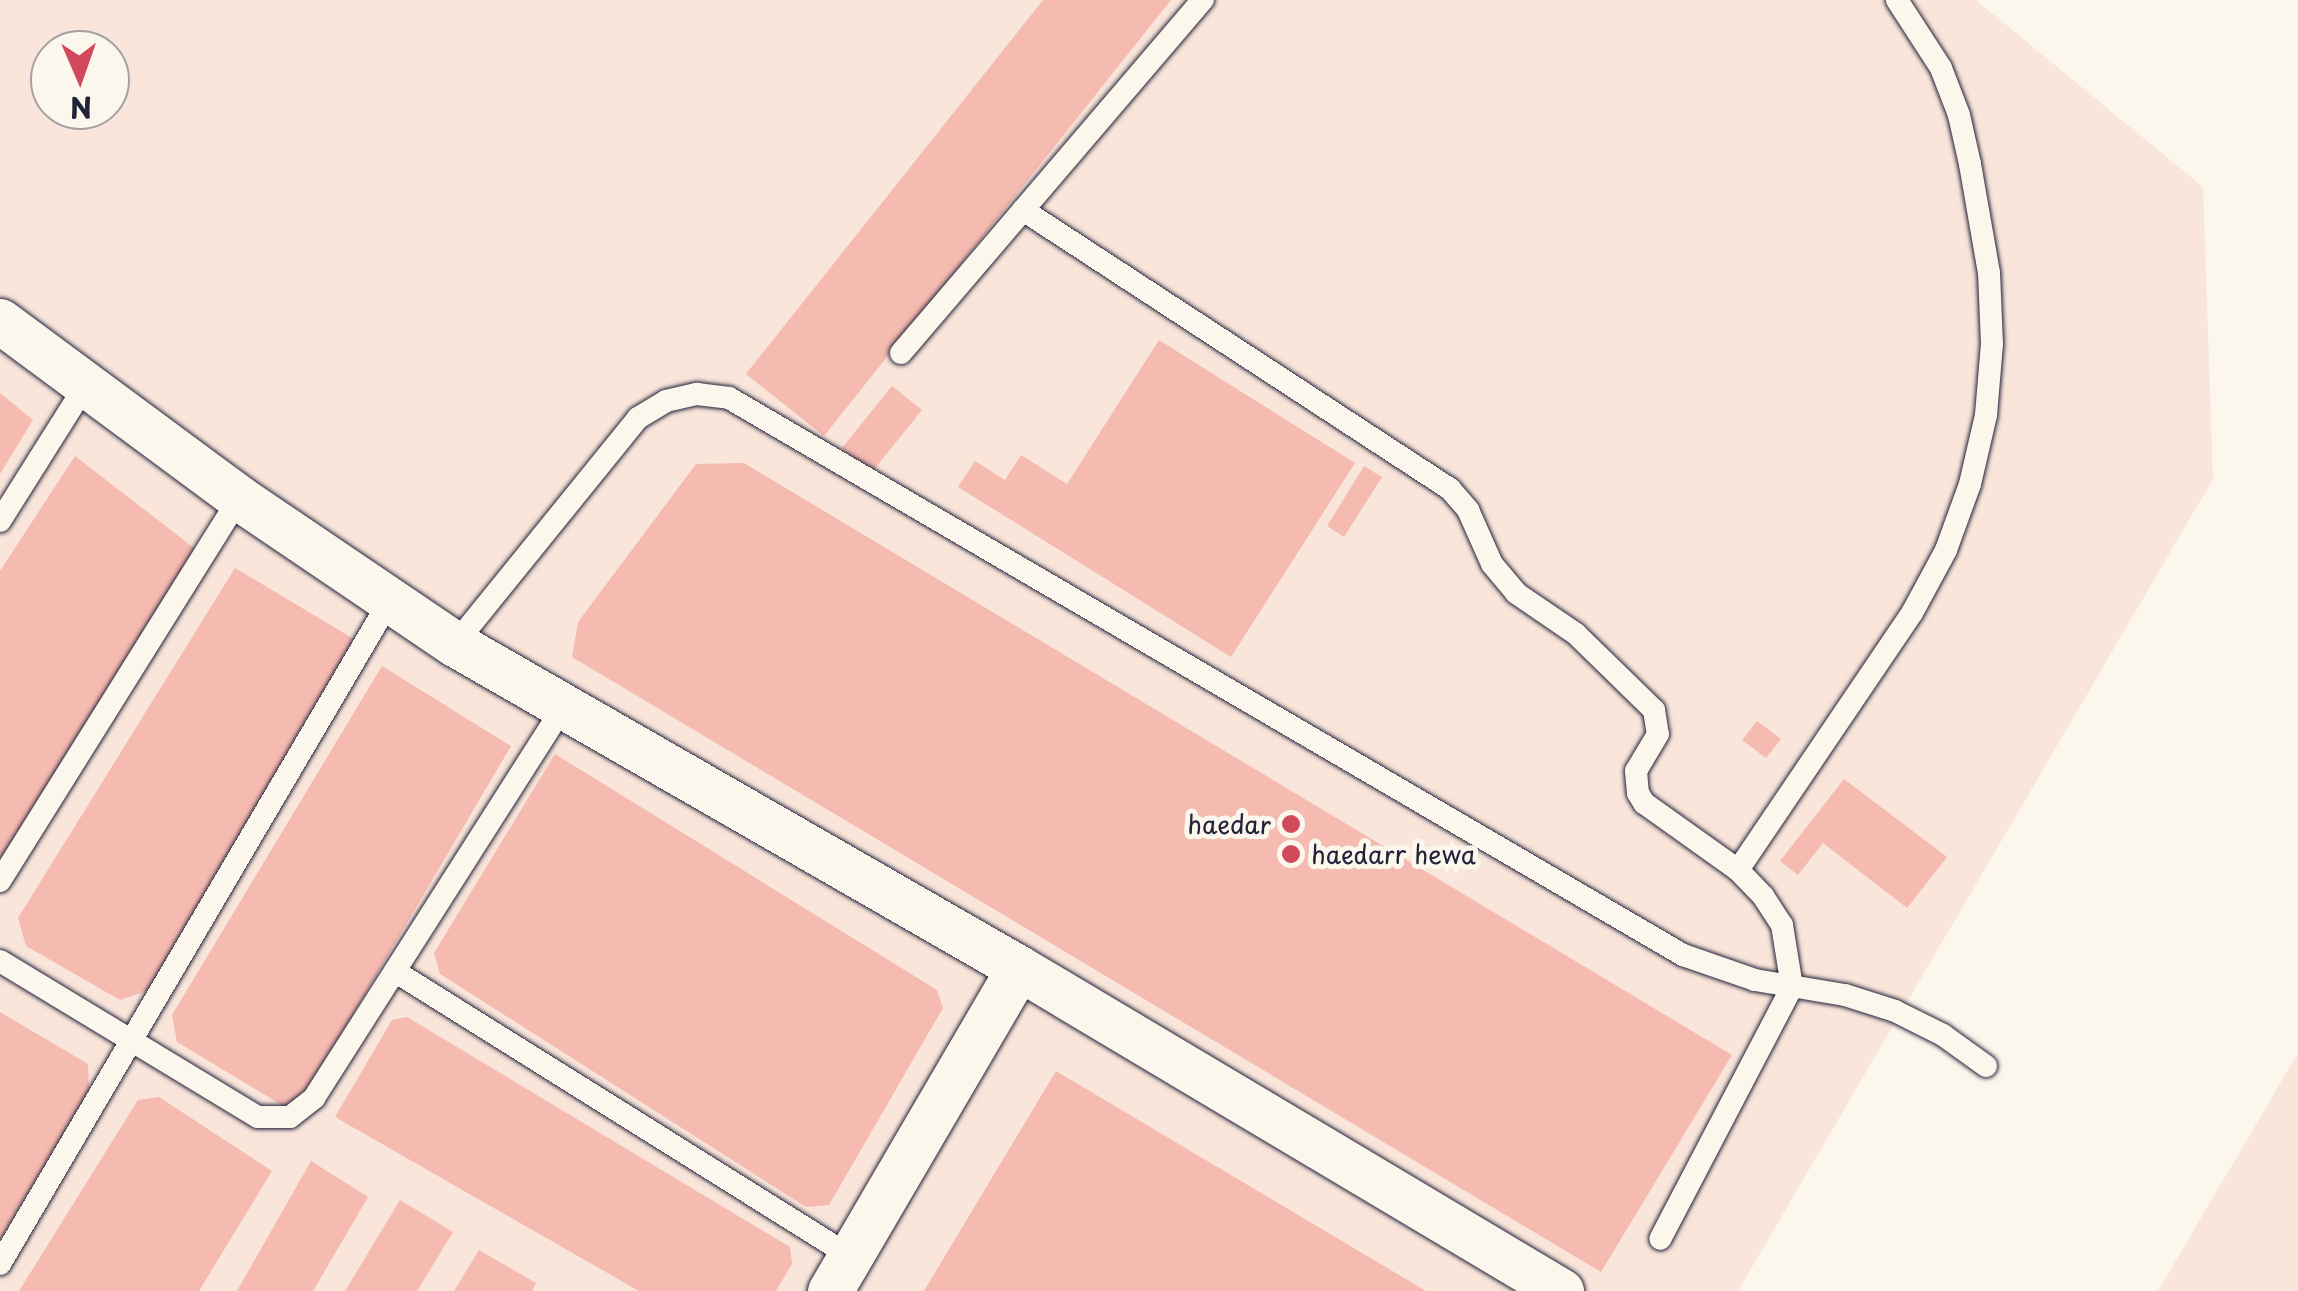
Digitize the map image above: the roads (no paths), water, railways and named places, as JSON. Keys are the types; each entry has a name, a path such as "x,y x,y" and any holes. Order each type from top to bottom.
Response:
{"street":[{"path":"0,321 239,498 455,644 1019,968 1555,1289"},
{"path":"840,1274 1019,968"}],"lane":[{"path":"901,353 1202,0"},
{"path":"1738,870 1912,613 1952,534 1970,484 1986,414 1992,344 1989,273 1970,164 1959,116 1941,68 1898,0"},
{"path":"1023,210 1450,490 1468,510 1492,564 1516,593 1576,634 1654,710 1658,734 1636,772 1635,782 1644,803 1738,870 1763,896 1782,925 1792,987 1660,1239"},
{"path":"0,521 84,386"},
{"path":"455,644 638,418 666,401 697,394 729,398 1684,955 1755,980 1845,995 1895,1011 1943,1035 1986,1066"},
{"path":"0,881 239,498"},
{"path":"0,1264 390,600"},
{"path":"0,962 258,1117 290,1117 314,1098 564,706"},
{"path":"396,972 840,1274"}],"place":[{"name":"haedar","path":"1291,824"},
{"name":"haedarr hewa","path":"1291,854"}]}
